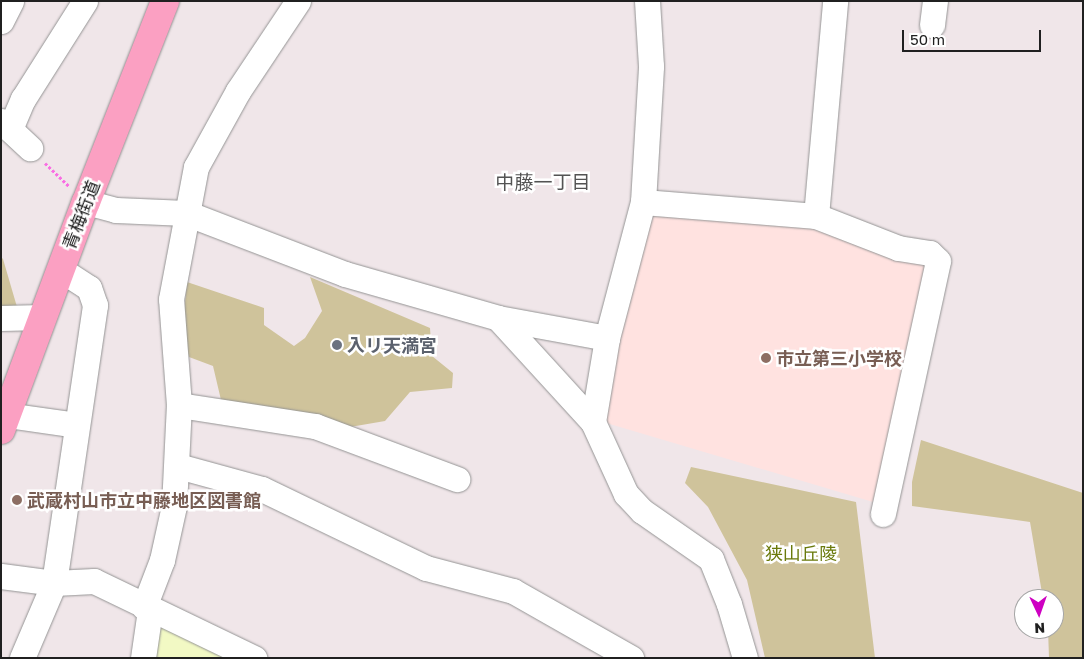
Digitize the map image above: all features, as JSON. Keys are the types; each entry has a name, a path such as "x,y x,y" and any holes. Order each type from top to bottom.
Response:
{"main road":[{"name":"青梅街道","path":"4,422 86,202 165,1"}],"street":[{"path":"1,21 11,1"},
{"path":"30,148 6,125 85,1"},
{"path":"144,658 147,609 162,560 174,506 178,466 178,405 172,299 186,213 196,167 214,132 298,1"},
{"path":"593,422 607,338 643,202 651,66 647,1"},
{"path":"816,216 835,1"},
{"path":"86,202 116,210 186,213 344,274 498,318 607,338"},
{"path":"643,202 816,216 898,248 930,253 938,261 883,514"},
{"path":"22,658 54,583 95,305 88,288 61,270"},
{"path":"1,318 43,317"},
{"path":"498,318 593,422 626,494 642,510 711,559 729,604 745,658"},
{"path":"178,405 315,426 457,478"},
{"path":"4,422 76,425"},
{"path":"178,466 262,489 426,568 513,591 631,658"},
{"path":"1,576 54,583 94,581 147,609 254,658"}],"path":[{"path":"30,148 86,202"}],"shaded area":[{"path":"651,209 818,222 934,262 873,502 603,422 617,342"}],"green space":[{"path":"1,257 3,259 17,307 1,307"},
{"path":"310,277 430,328 432,356 453,373 452,388 410,392 385,421 350,427 221,400 213,366 189,357 182,333 187,282 264,308 264,325 294,346 305,338 322,311"},
{"path":"921,440 1083,493 1083,658 1049,658 1048,639 1064,639 1064,589 1041,589 1030,522 912,506 912,482"},
{"name":"狭山丘陵","path":"691,467 856,502 875,658 765,658 747,580 708,507 685,483"},
{"path":"152,623 238,658 148,658"}],"place":[{"name":"入リ天満宮","path":"337,345"},
{"name":"市立第三小学校","path":"766,358"},
{"name":"武蔵村山市立中藤地区図書館","path":"17,500"}],"district":[{"name":"中藤一丁目","path":"543,182"}]}
